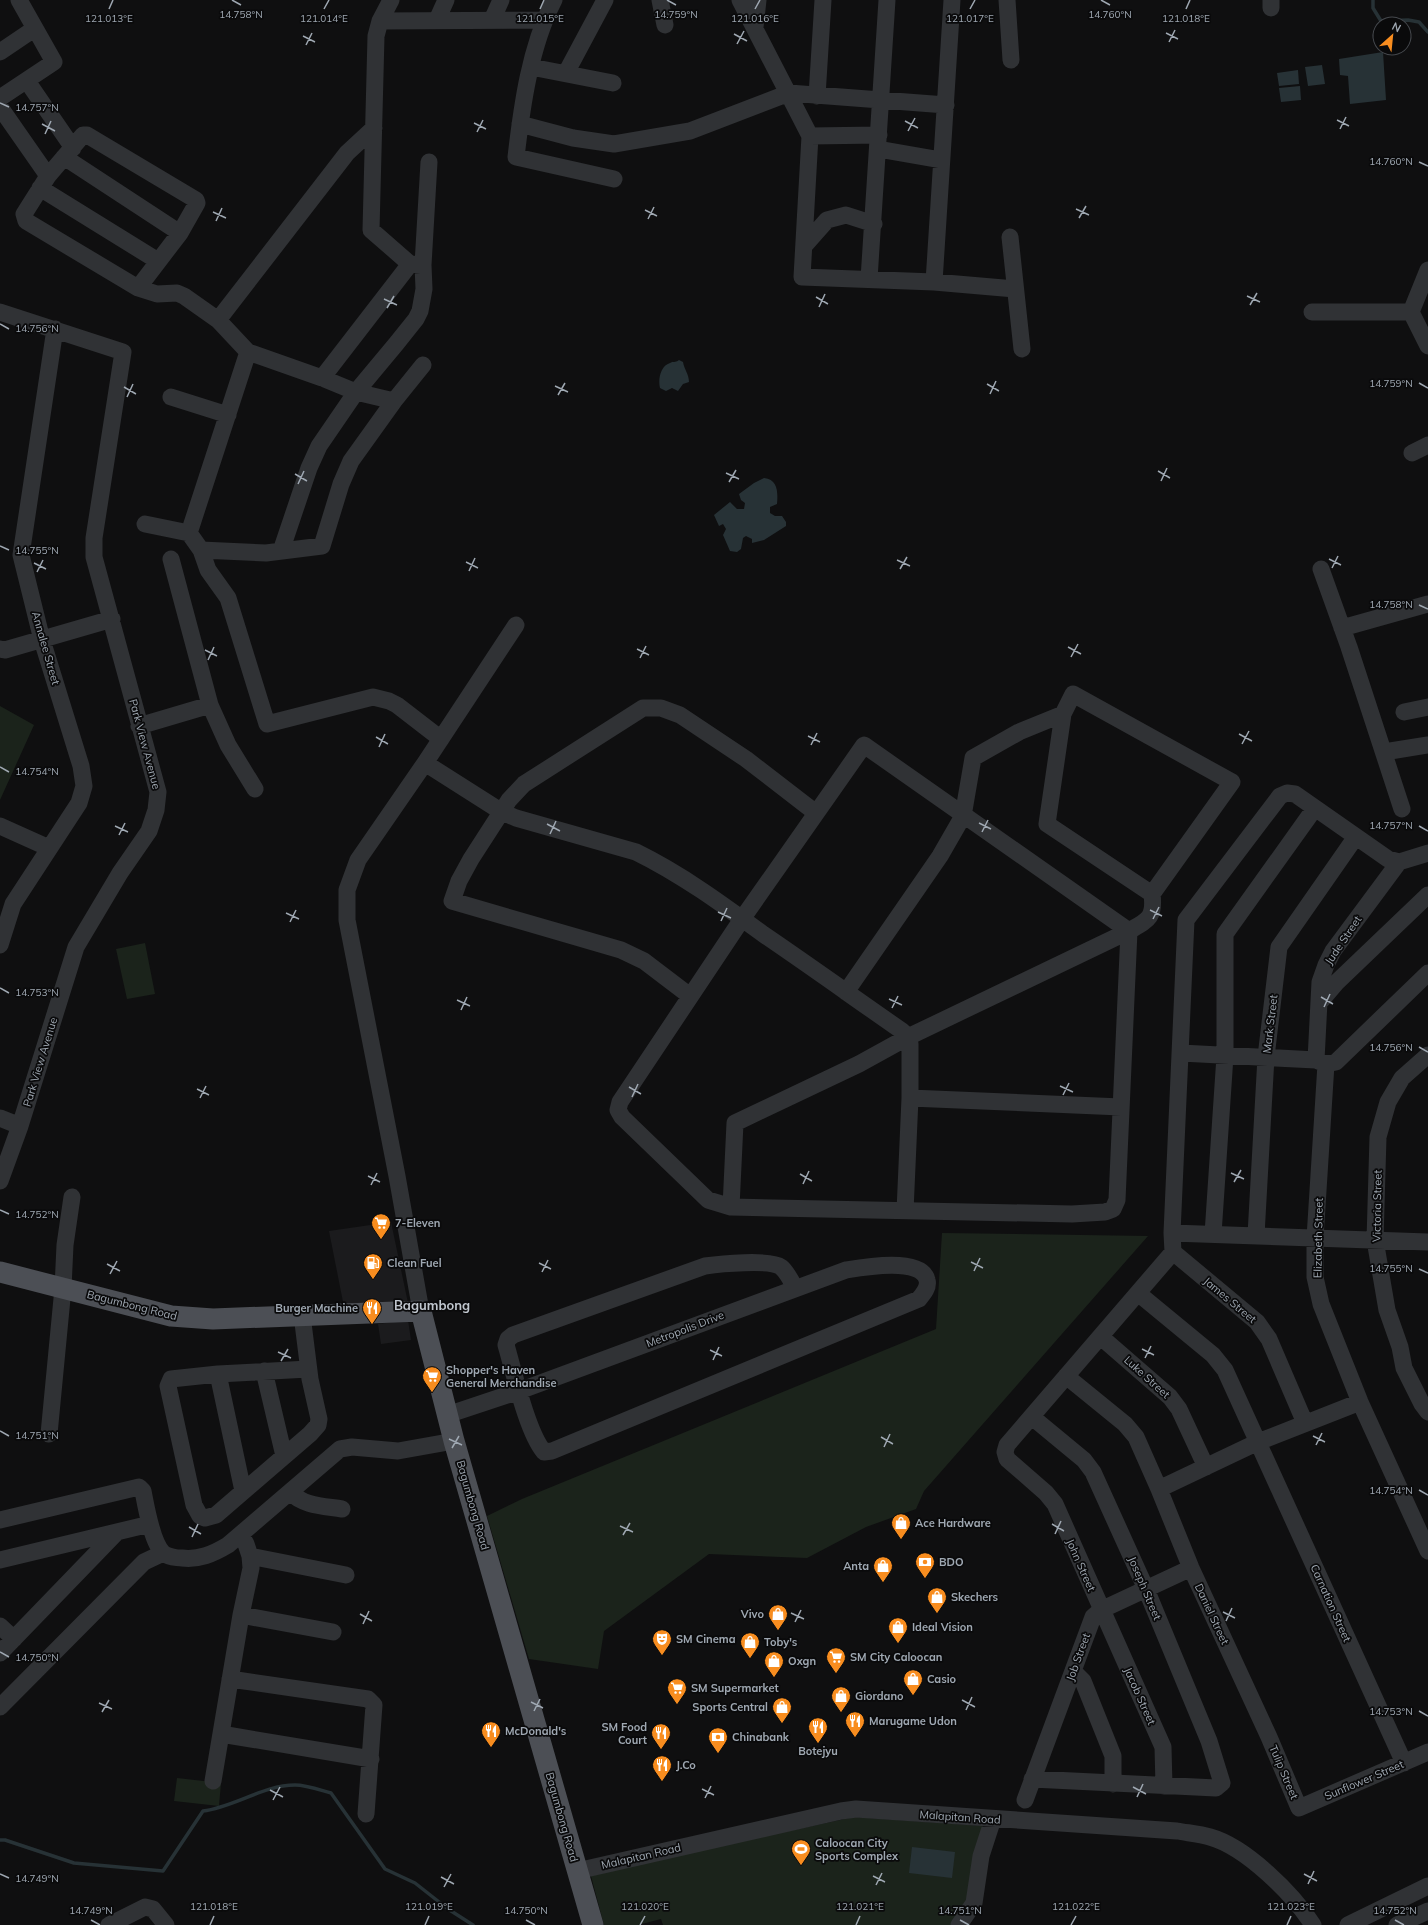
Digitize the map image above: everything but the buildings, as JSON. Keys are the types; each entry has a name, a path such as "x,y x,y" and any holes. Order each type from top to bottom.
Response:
{"main road":[{"name":"Bagumbong Road","path":"0,1272 171,1316 213,1319 421,1311 454,1441 593,1925"}],"street":[{"path":"0,98 54,62 19,0"},
{"path":"391,0 380,21 376,36 371,230 417,264"},
{"path":"436,20 446,0"},
{"path":"492,20 501,0"},
{"path":"554,0 544,20 531,67 520,124 516,157 614,179"},
{"path":"566,73 605,0"},
{"path":"660,0 665,25"},
{"path":"740,0 810,136 802,277 934,282 1015,289"},
{"path":"755,27 758,0"},
{"path":"818,96 823,0"},
{"path":"869,279 882,100 887,0"},
{"path":"934,282 952,0"},
{"path":"1007,0 1011,60"},
{"path":"380,21 544,20"},
{"path":"0,52 34,29"},
{"path":"531,67 614,83"},
{"path":"26,81 68,152 180,233"},
{"path":"520,124 573,138 614,144 690,131 789,93 946,105"},
{"path":"0,108 44,182 158,261"},
{"path":"218,320 347,153 374,128"},
{"path":"138,288 180,233 197,206 196,200 87,135 83,135 44,182 24,214 26,221 138,288 157,294 177,293 218,320 248,352 322,378 356,392 394,401"},
{"path":"810,136 879,142 941,160"},
{"path":"281,551 314,457 327,434 356,392 416,319 422,301 417,264 429,162"},
{"path":"804,246 827,220 846,215 874,224"},
{"path":"1010,237 1022,349"},
{"path":"322,378 417,264"},
{"path":"1428,270 1411,312 1428,346"},
{"path":"0,312 55,329"},
{"path":"1312,312 1411,312"},
{"name":"Park View Avenue","path":"0,1181 20,1126 76,947 120,872 149,831 156,810 158,792 94,557 94,538 123,352 55,329"},
{"name":"Annalee Street","path":"0,945 6,901 49,848 79,803 84,786 81,766 42,640 21,555 55,329"},
{"path":"189,533 248,352"},
{"path":"201,550 253,553 322,546 340,484 351,461 394,401 423,365"},
{"path":"171,397 228,415"},
{"path":"1412,453 1428,445"},
{"path":"145,524 189,533 201,550 208,570 228,598 267,724 373,697 390,701 397,705 441,739"},
{"path":"171,559 210,705 228,745 255,789"},
{"path":"1321,569 1402,809"},
{"path":"1342,628 1428,604"},
{"path":"0,649 5,650 112,619"},
{"path":"421,1311 397,1176 347,920 347,890 358,860 425,763 516,625"},
{"path":"731,1207 735,1123 859,1064 908,1037 1129,931 1144,923 1151,916 1154,907 1152,894 1232,782 1073,694 1064,714 1048,824 1152,894"},
{"path":"139,726 210,705"},
{"path":"1404,712 1428,706"},
{"path":"690,996 644,961 628,952 452,901 462,876 515,792 524,784 572,752 643,708 661,708 680,715 714,737 816,813"},
{"path":"846,992 940,856 963,816 973,758 1019,732 1064,714"},
{"path":"864,745 963,816 1129,931 1117,1200 1113,1209 1105,1212 1072,1214 731,1207 708,1200 622,1116 618,1110 624,1095 690,996 864,745"},
{"path":"1384,752 1428,745"},
{"path":"425,763 502,812 516,818 636,852 674,873 742,919 908,1037 910,1044 910,1098 905,1211"},
{"path":"1032,1417 1066,1376 1139,1294 1173,1252 1172,1233 1186,920 1280,796 1287,793 1295,794 1355,838 1388,859 1400,862 1428,853"},
{"path":"1213,1234 1225,1056 1225,934 1314,808"},
{"path":"0,826 49,848"},
{"name":"Mark Street","path":"1256,1235 1266,1057 1279,948 1355,838"},
{"name":"Jude Street","path":"1321,1062 1320,982 1330,958 1400,862"},
{"path":"1320,1002 1337,982 1428,894"},
{"path":"1181,1053 1336,1062 1428,974"},
{"name":"Victoria Street","path":"1428,1055 1402,1078 1388,1102 1378,1137 1375,1240 1387,1310 1400,1347 1404,1368 1422,1404 1428,1412"},
{"name":"Elizabeth Street","path":"1321,1062 1315,1238 1316,1277 1321,1304 1360,1402 1428,1551"},
{"path":"910,1098 1121,1107"},
{"path":"0,1118 20,1126"},
{"path":"49,1434 63,1288 65,1245 72,1197"},
{"path":"1172,1233 1428,1242"},
{"name":"James Street","path":"1173,1252 1257,1322 1269,1339 1305,1423"},
{"path":"519,1391 506,1345 508,1339 512,1335 705,1266 721,1264 771,1264 780,1266 786,1272 795,1288"},
{"name":"Metropolis Drive","path":"447,1415 519,1391 846,1270 866,1266 907,1266 918,1268 926,1274 928,1282 925,1292 919,1299 552,1451 544,1452 537,1444 519,1391"},
{"name":"Carnation Street","path":"1139,1294 1213,1355 1225,1370 1404,1763"},
{"path":"302,1315 308,1369 318,1413 318,1425 310,1434 216,1515 211,1517 200,1516 196,1511 168,1386 171,1379 218,1374 308,1369"},
{"name":"Luke Street","path":"1101,1337 1170,1397 1179,1408 1206,1467"},
{"path":"264,1371 284,1456"},
{"path":"218,1374 243,1491"},
{"name":"Daniel Street","path":"1066,1376 1128,1428 1136,1437 1191,1568 1269,1737"},
{"path":"1159,1489 1258,1442 1360,1402"},
{"name":"John Street","path":"1032,1417 1008,1446 1005,1452 1008,1459 1046,1493 1055,1504 1101,1610"},
{"name":"Joseph Street","path":"1032,1417 1084,1460 1093,1472 1146,1589 1209,1741 1222,1783 1216,1788 1164,1786"},
{"path":"0,1520 139,1488 143,1491 150,1524 158,1545 163,1553 171,1557 192,1559 212,1554 241,1535 340,1449 352,1447 398,1451 454,1441"},
{"path":"290,1492 296,1499 304,1502 342,1509"},
{"path":"0,1560 150,1524"},
{"path":"0,1654 116,1533"},
{"path":"213,1781 241,1615 251,1568 250,1556 241,1535"},
{"path":"0,1707 144,1562 163,1553"},
{"path":"250,1556 346,1575"},
{"name":"Job Street","path":"1025,1800 1092,1620 1101,1610 1191,1568"},
{"name":"Jacob Street","path":"1101,1610 1162,1746 1164,1756 1164,1786"},
{"path":"241,1615 333,1632"},
{"path":"0,1626 14,1639"},
{"path":"1072,1671 1083,1682 1110,1746 1113,1756 1113,1784"},
{"path":"230,1679 368,1699 374,1705 366,1814"},
{"path":"221,1734 370,1759"},
{"name":"Tulip Street","path":"1269,1737 1299,1808"},
{"name":"Sunflower Street","path":"1299,1808 1428,1752"},
{"path":"1032,1779 1164,1786"},
{"name":"Malapitan Road","path":"577,1870 841,1811 870,1810 993,1820 1177,1831 1210,1836 1227,1843 1262,1868 1287,1892 1313,1925"},
{"path":"959,1925 974,1903 981,1856 993,1820"},
{"path":"1348,1925 1428,1886"},
{"path":"109,1925 145,1907 153,1909 166,1925"},
{"path":"1397,1925 1428,1911"}],"shaded area":[{"path":"1372,54 1372,56 1383,56 1386,100 1350,104 1348,76 1340,75 1339,59"},
{"path":"1322,65 1325,84 1308,86 1305,67"},
{"path":"1298,70 1299,84 1279,86 1277,73"},
{"path":"1300,86 1301,100 1281,102 1279,88"},
{"path":"679,360 683,362 689,382 683,384 678,391 672,388 666,391 660,388 660,374 664,367 671,362"},
{"path":"764,478 769,479 775,484 777,491 777,504 770,507 770,513 775,516 782,516 786,522 786,526 764,540 752,543 752,539 746,536 743,538 741,549 737,552 730,551 723,535 726,529 723,524 719,526 714,515 730,502 737,509 744,509 745,503 741,500 739,494"},
{"path":"0,706 34,725 0,800"},
{"path":"145,943 155,994 127,999 116,949"},
{"path":"391,1222 408,1303 344,1307 329,1231"},
{"path":"942,1233 1148,1236 924,1491 916,1509 866,1527 807,1558 709,1554 604,1631 598,1669 529,1659 487,1516 522,1499 936,1329"},
{"path":"408,1320 411,1340 381,1344 378,1324"},
{"path":"177,1778 221,1783 219,1806 174,1801"},
{"name":"Caloocan City Sports Complex","path":"854,1817 983,1826 970,1895 953,1925 663,1925 661,1919 638,1925 604,1925 591,1876 687,1853"},
{"path":"912,1847 955,1852 952,1878 909,1873"}],"waterway":[{"path":"1373,0 1373,8 1381,21 1408,20 1419,22 1428,32"},
{"path":"0,1840 5,1840 74,1863 163,1871 203,1811 215,1809 272,1788 295,1785 304,1786 331,1793 385,1869 415,1883 448,1909 473,1925"}],"place":[{"name":"7-Eleven","path":"381,1240"},
{"name":"Clean Fuel","path":"373,1280"},
{"name":"Burger Machine","path":"372,1325"},
{"name":"Shopper's Haven General Merchandise","path":"432,1393"},
{"name":"Ace Hardware","path":"901,1540"},
{"name":"BDO","path":"925,1579"},
{"name":"Anta","path":"883,1583"},
{"name":"Skechers","path":"937,1614"},
{"name":"Vivo","path":"778,1631"},
{"name":"Ideal Vision","path":"898,1644"},
{"name":"SM Cinema","path":"662,1656"},
{"name":"Toby's","path":"750,1659"},
{"name":"SM City Caloocan","path":"836,1674"},
{"name":"Oxgn","path":"774,1678"},
{"name":"Casio","path":"913,1696"},
{"name":"SM Supermarket","path":"677,1705"},
{"name":"Giordano","path":"841,1713"},
{"name":"Sports Central","path":"782,1724"},
{"name":"Marugame Udon","path":"855,1738"},
{"name":"Botejyu","path":"818,1744"},
{"name":"McDonald's","path":"491,1748"},
{"name":"SM Food Court","path":"661,1750"},
{"name":"Chinabank","path":"718,1754"},
{"name":"J.Co","path":"662,1782"},
{"name":"Caloocan City Sports Complex","path":"801,1866"}],"district":[{"name":"Bagumbong","path":"432,1305"}]}
